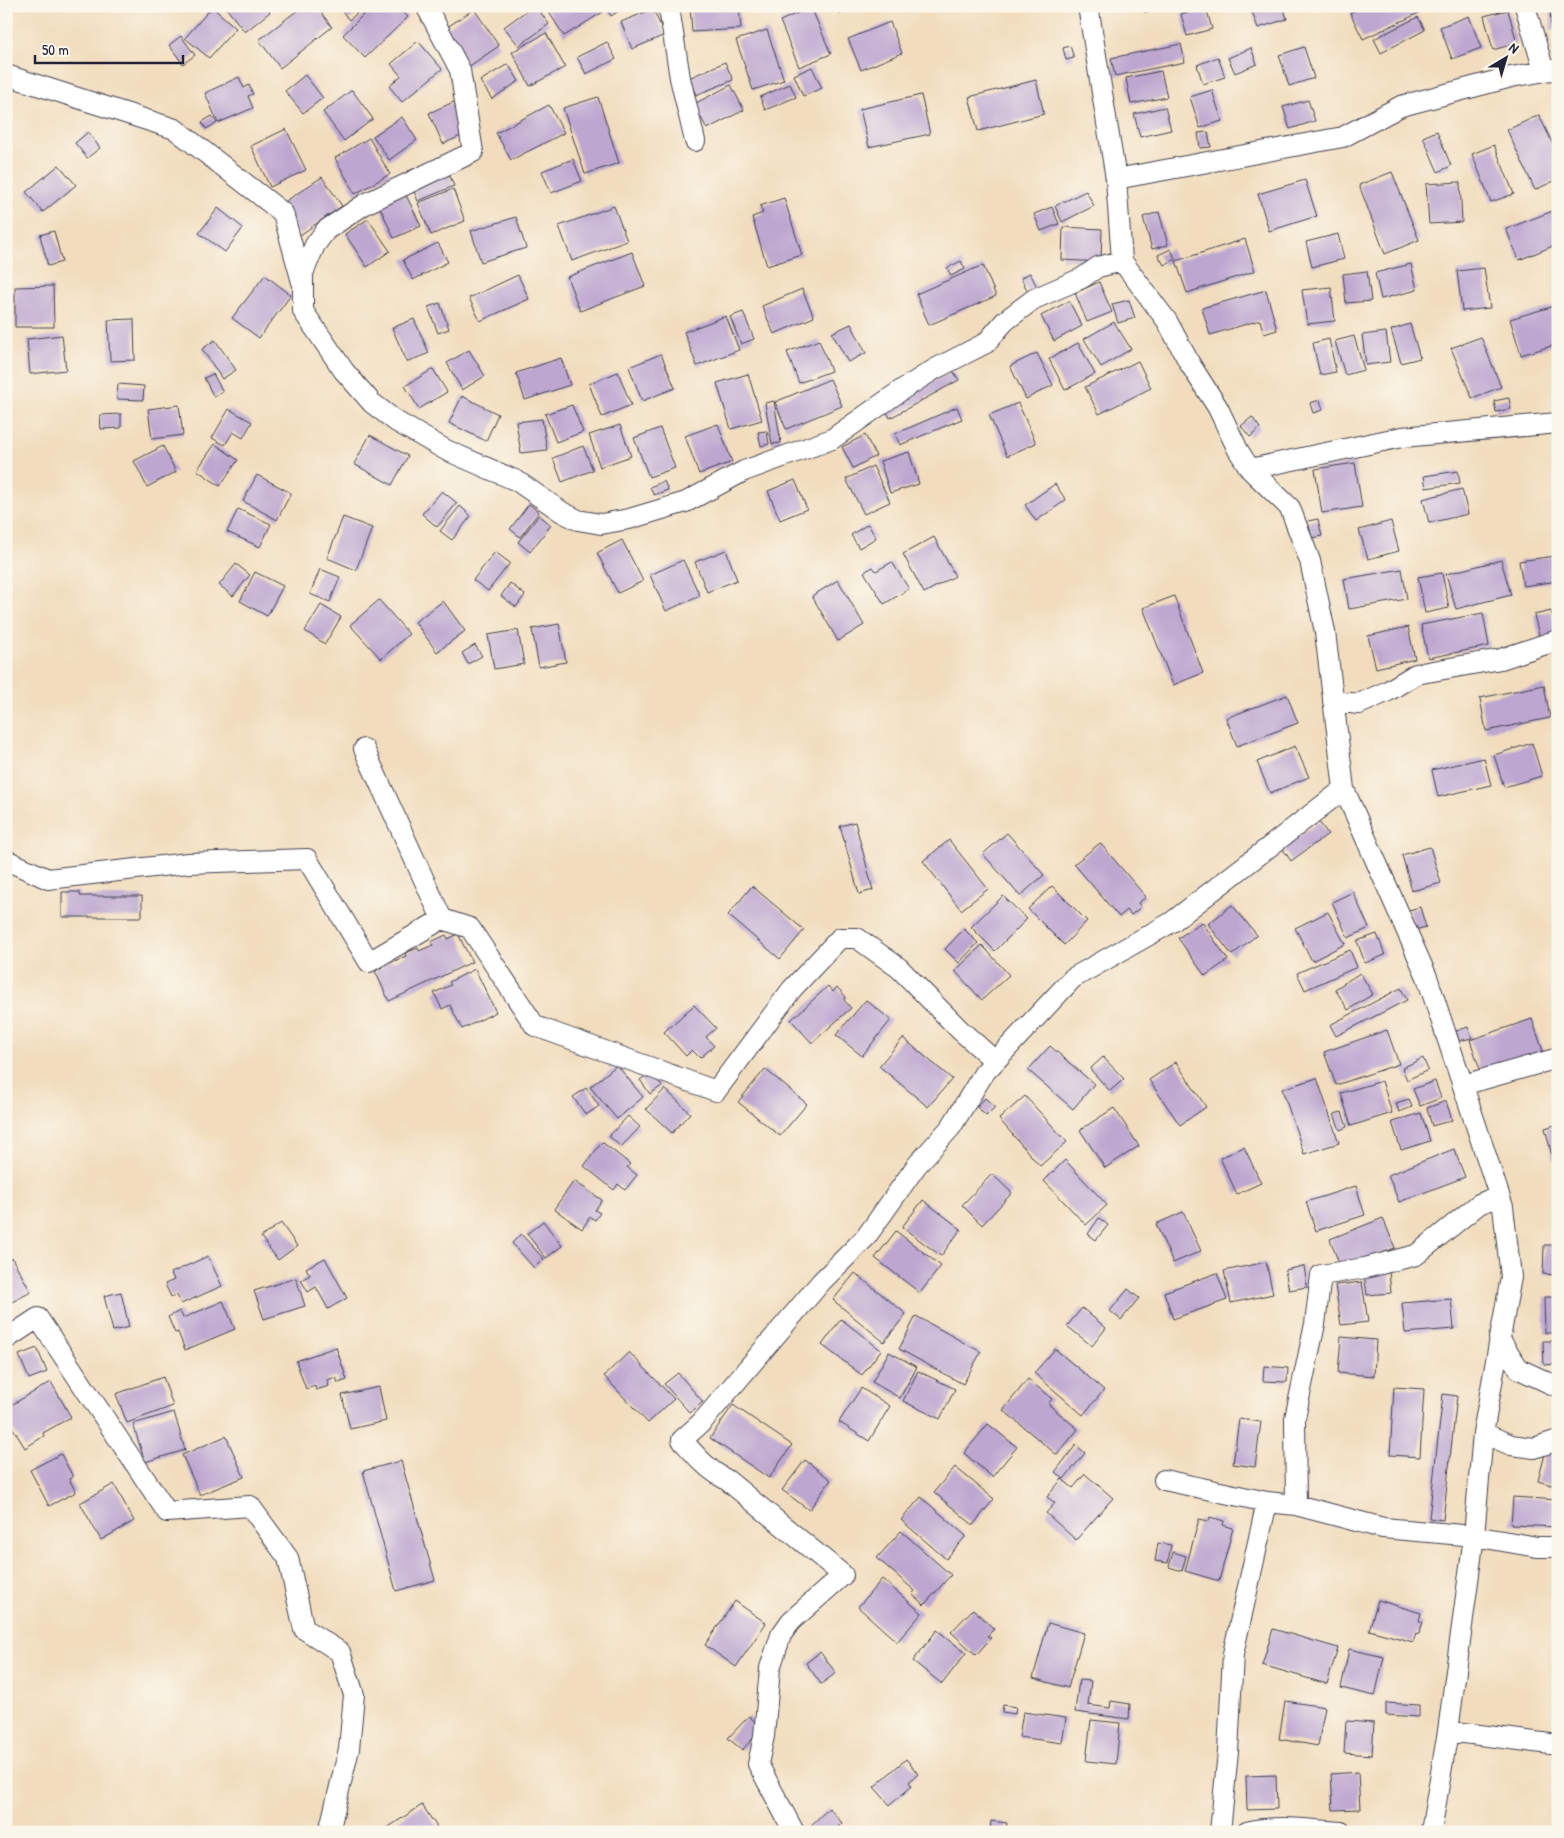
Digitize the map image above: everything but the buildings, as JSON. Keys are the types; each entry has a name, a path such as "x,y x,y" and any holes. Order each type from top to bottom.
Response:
{"street":[{"path":"426,6 460,70 473,152 365,204 326,230 315,245 303,273 304,311 344,372 372,402 397,422 446,450 517,481 562,512 578,520 601,524 629,519 686,502 744,470 832,439 927,374 986,343 1005,321 1034,299 1082,278 1098,267 1122,261"},
{"path":"667,6 670,14 680,78 695,141"},
{"path":"1088,6 1116,179 1122,261 1167,321 1190,364 1218,408 1238,450 1250,469 1290,508 1310,560 1325,632 1344,789 1427,977 1503,1207 1511,1277 1483,1433 1474,1536 1448,1731 1431,1832"},
{"path":"1116,179 1344,137 1401,106 1511,77 1551,71 1525,6"},
{"path":"6,75 176,129 283,213 303,285"},
{"path":"1250,469 1402,437 1558,423"},
{"path":"1334,701 1359,704 1388,691 1416,674 1501,659 1558,640"},
{"path":"364,749 442,919 470,928 535,1026 716,1091 792,989 840,938 856,938 899,968 960,1030 995,1061"},
{"path":"794,1832 758,1764 764,1736 770,1668 781,1635 791,1621 843,1575 727,1480 713,1473 682,1440 702,1422 820,1282 866,1237 917,1164 951,1128 984,1073 1074,978 1172,922 1344,789"},
{"path":"6,860 48,879 188,863 306,859 369,962 442,919"},
{"path":"1463,1085 1558,1058"},
{"path":"1296,1505 1295,1418 1315,1324 1321,1276 1365,1268 1416,1254 1479,1204 1499,1196"},
{"path":"6,1338 38,1318 167,1512 250,1506 288,1558 304,1628 340,1652 354,1695 349,1749 329,1832"},
{"path":"1499,1338 1519,1369 1558,1387"},
{"path":"1483,1433 1511,1445 1534,1448 1558,1440"},
{"path":"1164,1480 1267,1502 1296,1505 1383,1528 1474,1536 1537,1547 1558,1547"},
{"path":"1223,1831 1233,1654 1267,1502"},
{"path":"1448,1731 1558,1745"},
{"path":"1247,1832 1254,1830 1296,1829 1342,1832"}]}
